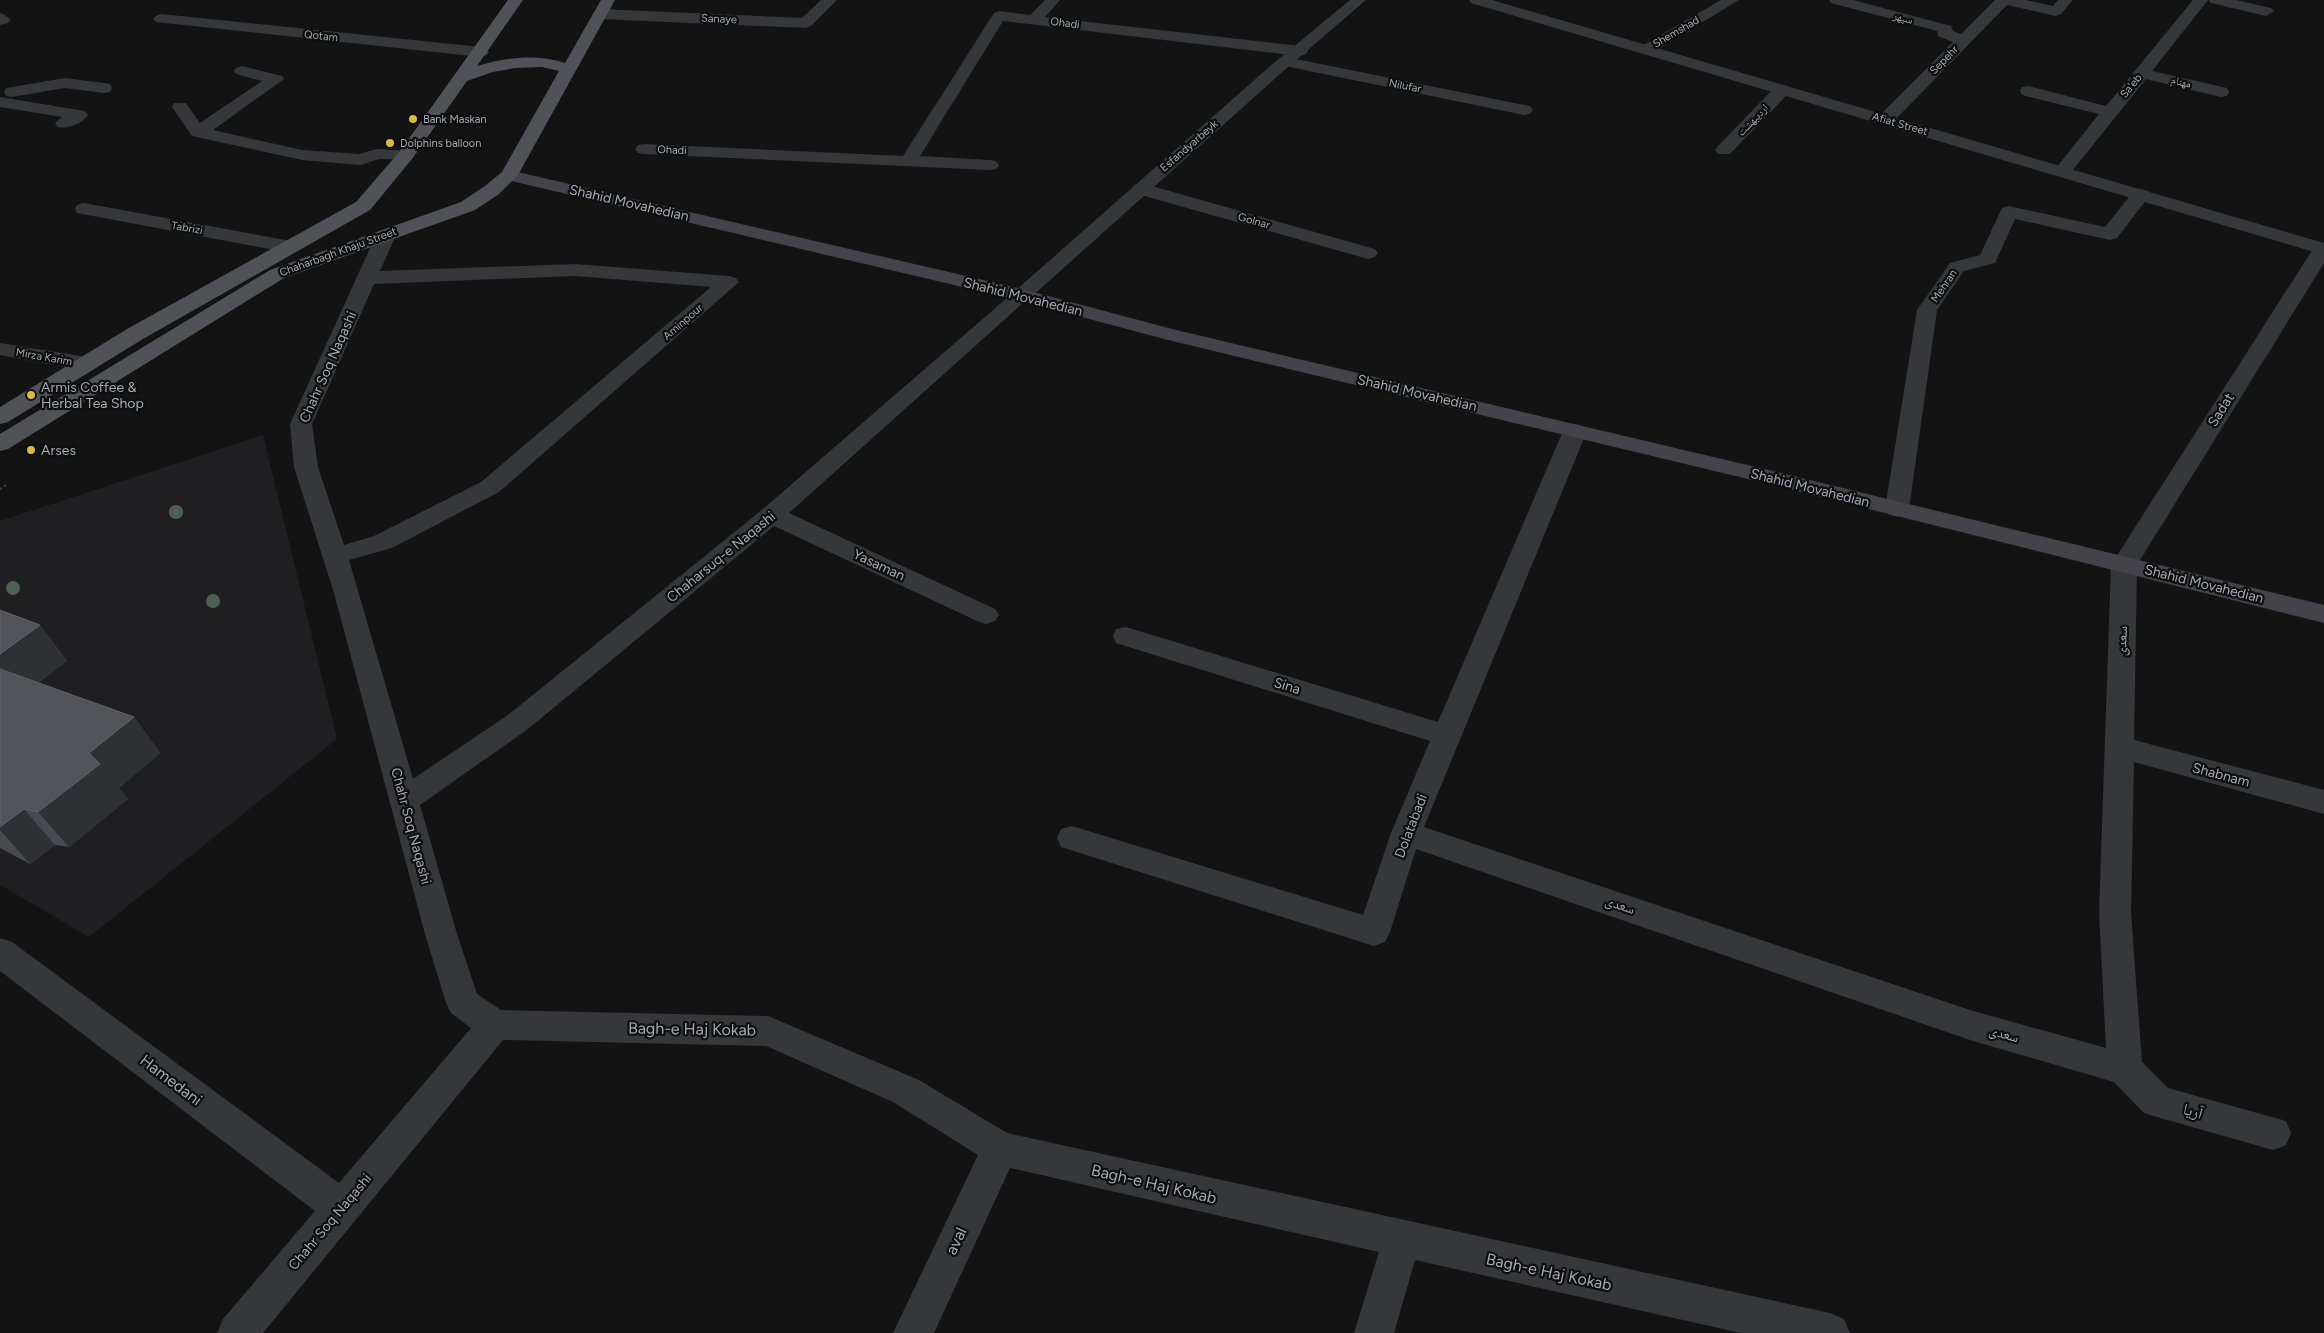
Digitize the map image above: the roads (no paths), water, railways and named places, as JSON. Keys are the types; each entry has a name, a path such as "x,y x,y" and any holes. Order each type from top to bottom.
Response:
{"main road":[{"name":"Chaharbagh Khaju Street","path":"0,417 135,334 363,206 406,156 516,0"},
{"name":"Chaharbagh Khaju Street","path":"0,444 277,274 468,206 492,190 509,174 604,7"},
{"path":"462,77 488,68 521,63 548,63 568,69"},
{"name":"Shahid Movahedian","path":"509,174 1022,295 1177,336 2324,614"},
{"path":"363,206 364,216 376,223 396,226 420,223"}],"street":[{"name":"Sanaye","path":"604,7 806,23 830,0"},
{"path":"1034,20 1053,0"},
{"name":"Esfandyarbeyk","path":"1022,295 1141,188 1359,0"},
{"name":"Afiat Street","path":"1476,0 2141,195 2321,252"},
{"name":"Shemshad","path":"1646,50 1732,0"},
{"name":"سپهر","path":"1836,0 1946,29 1944,33 1963,40"},
{"path":"2005,0 2056,11 2066,0"},
{"name":"Sepehr","path":"1885,120 2005,0"},
{"name":"Sa'eb","path":"2062,172 2201,0"},
{"path":"2216,0 2266,11"},
{"name":"Ohadi","path":"909,160 999,16 1300,51"},
{"name":"Qotam","path":"161,19 481,52"},
{"name":"Nilufar","path":"1286,62 1524,110"},
{"path":"198,132 276,79 242,71"},
{"name":"مهنام","path":"2142,73 2221,92"},
{"path":"3,94 65,83 104,88"},
{"name":"اردیبهشت","path":"1724,150 1782,90"},
{"path":"2028,91 2110,112"},
{"path":"3,94 79,115 64,123"},
{"path":"180,108 198,132 289,145 361,160 378,154 406,156"},
{"name":"Ohadi","path":"644,149 990,165"},
{"name":"Golnar","path":"1141,188 1368,253"},
{"name":"Mehran","path":"1896,509 1928,310 1957,266 1988,259 2009,212 2110,234 2141,195"},
{"name":"Tabrizi","path":"84,210 291,247"},
{"name":"Chahr Soq Naqashi","path":"237,1333 495,1025 463,1003 441,934 405,800 335,556 306,467 301,424 386,235"},
{"name":"Sadat","path":"2124,565 2321,252"},
{"name":"Aminpour","path":"335,556 383,542 490,487 729,282 575,270 367,278"},
{"name":"Chaharsuq-e Naqashi","path":"405,800 518,722 772,516 1022,295"},
{"name":"Mirza Karim","path":"0,349 87,364"},
{"name":"Dolatabadi","path":"1072,838 1374,932 1406,833 1575,431"},
{"name":"Yasaman","path":"772,516 986,614"},
{"name":"سعدی","path":"1406,833 1970,1024 2125,1069 2114,913 2124,565"},
{"name":"Sina","path":"1126,636 1448,736"},
{"name":"Shabnam","path":"2118,747 2324,802"},
{"name":"Hamedani","path":"0,952 342,1208"},
{"name":"Bagh-e Haj Kokab","path":"495,1025 768,1031 906,1091 1000,1149 1402,1240 1830,1333"},
{"name":"آریا","path":"2125,1069 2157,1101 2273,1133"},
{"name":"aval","path":"913,1333 1000,1149"},
{"path":"1374,1333 1402,1240"}],"place":[{"name":"Bank Maskan","path":"413,119"},
{"name":"Dolphins balloon","path":"390,143"},
{"name":"Armis Coffee & Herbal Tea Shop","path":"31,395"},
{"name":"Arses","path":"31,450"}]}
